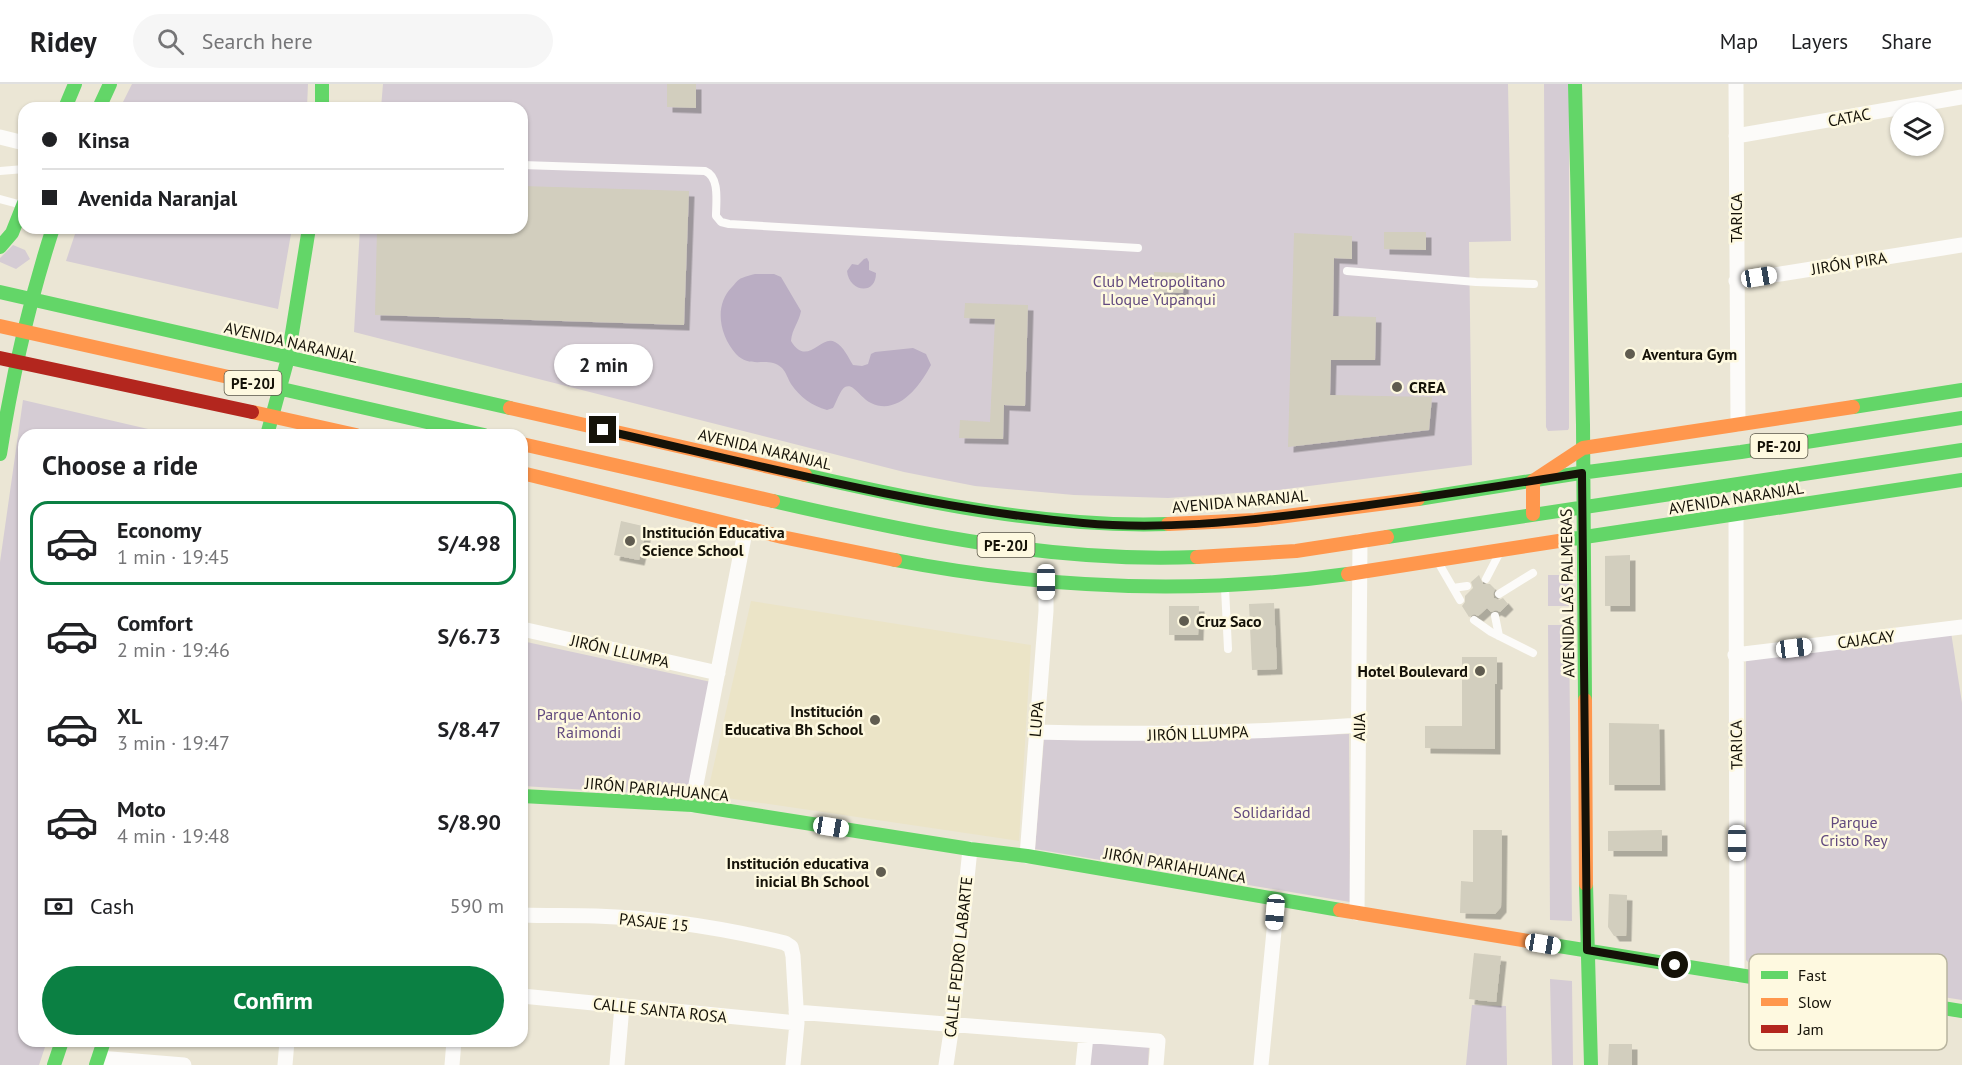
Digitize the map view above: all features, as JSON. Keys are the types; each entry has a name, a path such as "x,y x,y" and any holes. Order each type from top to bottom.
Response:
{"main road":[{"path":"68,102 75,84"},
{"path":"102,102 110,84"},
{"path":"322,84 322,102"},
{"name":"AVENIDA LAS PALMERAS","path":"1575,84 1583,508 1587,950 1591,1065"},
{"path":"0,247 13,230 18,218"},
{"path":"0,454 15,361 30,299 51,234"},
{"path":"269,429 288,358 308,234"},
{"name":"AVENIDA NARANJAL","path":"0,292 869,489 955,507 1084,523 1145,525 1225,522 1360,506 1962,418"},
{"path":"6,318 30,299"},
{"name":"PE-20J","path":"6,318 22,331 458,429"},
{"path":"0,358 328,429"},
{"name":"AVENIDA NARANJAL","path":"1533,481 1582,448 1962,390"},
{"name":"AVENIDA NARANJAL","path":"528,445 852,519 950,538 1083,555 1145,558 1296,551 1962,450"},
{"name":"AVENIDA NARANJAL","path":"528,474 845,551 934,568 1046,582 1144,587 1225,586 1298,581 1962,480"},
{"name":"AVENIDA LAS PALMERAS","path":"1533,481 1533,514"},
{"name":"JIRÓN PARIAHUANCA","path":"528,796 692,805 1027,856 1276,900 1749,977"},
{"name":"JIRÓN PARIAHUANCA","path":"1947,1009 1962,1011"},
{"path":"54,1065 60,1047"}],"street":[{"name":"TARICA","path":"1736,84 1738,424"},
{"name":"CATAC","path":"1736,136 1962,97"},
{"path":"0,137 18,142"},
{"name":"JIRÓN PIRA","path":"1736,280 1962,245"},
{"name":"TARICA","path":"1736,514 1737,975"},
{"path":"692,805 746,527"},
{"name":"AIJA","path":"1357,913 1360,542"},
{"name":"LUPA","path":"1027,856 1046,611 1046,582"},
{"name":"CAJACAY","path":"1735,655 1962,627"},
{"name":"JIRÓN LLUMPA","path":"528,630 718,674"},
{"name":"JIRÓN LLUMPA","path":"1035,732 1115,735 1202,734 1360,725"},
{"name":"CALLE PEDRO LABARTE","path":"946,1065 970,849"},
{"path":"1261,1065 1276,900"},
{"name":"PASAJE 15","path":"528,915 653,920 734,931 785,943 791,948 793,956 797,1018"},
{"name":"CALLE SANTA ROSA","path":"528,997 622,1006 797,1018 952,1025 1158,1041 1155,1065"},
{"path":"617,1065 622,1006"},
{"path":"793,1065 797,1018"},
{"path":"1083,1065 1086,1036"},
{"path":"285,1065 287,1047"},
{"path":"452,1065 454,1047"},
{"path":"97,1061 184,1065"}],"lane":[{"path":"528,165 705,171 715,180 716,216 721,222 729,224 1138,248"},
{"path":"0,171 18,170"},
{"path":"0,200 18,203"},
{"path":"1347,271 1476,282 1534,284"},
{"path":"1486,579 1502,549"},
{"path":"1438,560 1460,600"},
{"path":"1500,594 1533,573"},
{"path":"1225,586 1228,649"},
{"path":"1453,588 1467,586"},
{"path":"1496,616 1499,636"},
{"path":"1474,620 1533,653"}],"shaded area":[{"path":"867,258 869,270 876,273 875,280 867,288 857,287 852,283 847,271 852,264 858,265"},
{"path":"755,274 774,274 781,277 801,311 791,341 797,348 808,351 824,342 835,342 843,349 853,365 862,366 868,364 871,354 875,352 913,348 926,354 931,365 921,382 907,397 890,406 871,403 848,386 841,391 833,408 827,410 816,406 798,393 777,364 742,359 726,338 721,311 726,294 739,279"},
{"name":"Institución Educativa Bh School","path":"751,601 1031,645 1019,841 707,795"}],"green space":[{"path":"132,84 308,84 307,102 123,102"},
{"name":"Club Metropolitano Lloque Yupanqui","path":"383,84 1508,84 1511,241 1469,242 1472,465 1278,490 1168,498 1074,495 975,486 904,472 354,332 360,234 528,234 528,102 382,102"},
{"path":"1544,84 1569,84 1569,428 1568,430 1548,431 1546,427"},
{"path":"75,234 291,234 278,309 66,261"},
{"path":"13,245 25,250 30,259 16,269 0,262 0,258"},
{"path":"23,400 148,429 19,429"},
{"path":"18,435 18,1047 45,1047 39,1065 0,1065 0,562"},
{"path":"1548,575 1569,575 1569,606 1548,606"},
{"path":"1548,625 1569,625 1572,921 1550,920"},
{"name":"Parque Cristo Rey","path":"1951,632 1962,703 1962,1000 1947,998 1947,954 1749,954 1749,963 1746,960 1746,660"},
{"name":"Parque Antonio Raimondi","path":"528,642 711,682 687,796 528,786"},
{"name":"Solidaridad","path":"1349,734 1350,902 1035,849 1044,739"},
{"path":"1550,979 1572,981 1573,1065 1552,1065"},
{"path":"1472,1005 1506,1006 1507,1065 1466,1065"},
{"path":"1092,1042 1149,1047 1148,1065 1090,1065"}],"building":[{"path":"667,84 696,84 696,108 667,107"},
{"path":"528,186 689,191 684,325 375,315 377,234 528,234"},
{"path":"1384,232 1426,232 1426,250 1384,249"},
{"path":"1294,233 1352,236 1352,259 1334,258 1333,316 1376,317 1375,360 1331,360 1330,395 1432,397 1429,430 1288,447"},
{"path":"1154,272 1184,273 1183,293 1154,292"},
{"path":"965,303 1028,305 1025,406 1004,405 1003,439 959,438 960,420 990,422 995,319 964,318"},
{"name":"Institución Educativa Science School","path":"621,521 647,527 639,560 614,555"},
{"path":"1630,555 1630,606 1605,606 1605,556"},
{"path":"1479,575 1483,584 1490,584 1495,589 1494,598 1499,600 1503,598 1508,604 1500,612 1496,610 1491,612 1487,608 1478,616 1474,614 1469,617 1462,606 1465,596 1473,588 1471,582"},
{"path":"1274,603 1277,669 1252,670 1249,604"},
{"name":"Cruz Saco","path":"1169,606 1199,606 1198,635 1169,635"},
{"path":"1462,657 1497,657 1495,749 1425,748 1425,726 1462,726"},
{"path":"1609,723 1659,724 1660,785 1609,785"},
{"path":"1473,830 1502,830 1501,907 1495,914 1460,913 1461,881 1473,882"},
{"path":"1662,830 1662,851 1608,851 1608,831"},
{"path":"1609,894 1627,895 1626,936 1614,936 1608,927"},
{"path":"1474,953 1501,956 1496,1002 1469,999"},
{"path":"1609,1044 1632,1044 1632,1065 1608,1065"}],"traffic: fast":[{"path":"68,102 75,84"},
{"path":"102,102 110,84"},
{"path":"322,84 322,102"},
{"path":"1575,84 1583,425 1585,700"},
{"path":"0,247 12,233 18,218"},
{"path":"0,454 22,340 51,234"},
{"path":"269,429 288,358 308,234"},
{"path":"0,292 510,408"},
{"path":"273,387 458,429"},
{"path":"1853,407 1962,390"},
{"path":"1418,499 1580,473 1741,452 1962,418"},
{"path":"1387,537 1962,450"},
{"path":"805,475 895,495 985,511 1077,522 1168,524"},
{"path":"1565,540 1962,480"},
{"path":"773,501 878,524 984,543 1090,555 1143,558 1197,557"},
{"path":"895,560 1008,577 1121,586 1234,585 1348,574"},
{"path":"528,796 692,805 1027,856 1340,910"},
{"path":"1586,884 1591,1065"},
{"path":"1534,942 1749,977"},
{"path":"1947,1009 1962,1011"},
{"path":"54,1065 60,1047"},
{"path":"96,1065 102,1047"}],"traffic: slow":[{"path":"0,326 273,387"},
{"path":"1533,514 1533,481 1583,448 1853,407"},
{"path":"510,408 805,475"},
{"path":"252,412 329,429"},
{"path":"528,445 773,501"},
{"path":"528,474 782,537 895,560"},
{"path":"1168,524 1255,520 1418,499"},
{"path":"1197,557 1296,551 1387,537"},
{"path":"1348,574 1565,540"},
{"path":"1585,700 1586,884"},
{"path":"1340,910 1534,942"}],"traffic: jam":[{"path":"0,358 252,412"}],"place":[{"name":"Aventura Gym","path":"1630,354"},
{"name":"CREA","path":"1397,387"},
{"name":"Institución Educativa Science School","path":"630,541"},
{"name":"Cruz Saco","path":"1184,621"},
{"name":"Hotel Boulevard","path":"1480,671"},
{"name":"Institución Educativa Bh School","path":"875,720"},
{"name":"Institución educativa inicial Bh School","path":"881,872"}],"route":[{"path":"603,430 955,507 1084,523 1145,525 1225,522 1492,488 1582,473 1587,950 1675,965"}]}
